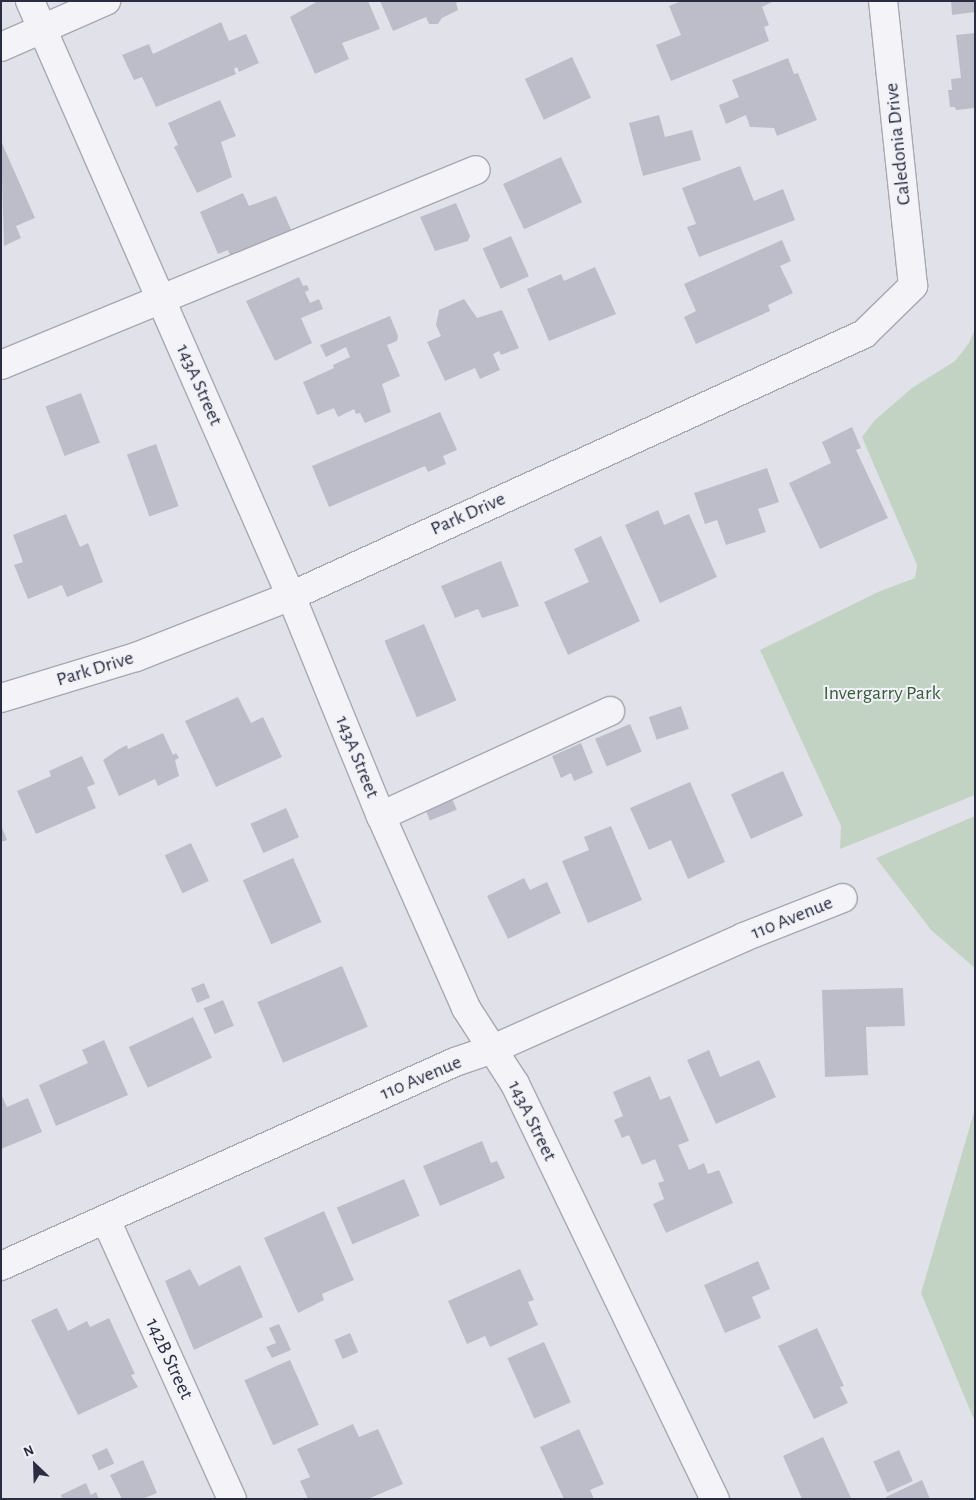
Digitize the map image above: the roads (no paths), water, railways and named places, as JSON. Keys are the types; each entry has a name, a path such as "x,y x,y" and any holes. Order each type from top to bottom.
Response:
{"street":[{"name":"143A Street","path":"30,1 41,30 291,596 381,816 466,1008 515,1084 715,1499"},
{"path":"1,47 106,1"},
{"name":"Caledonia Drive","path":"883,1 913,286"},
{"path":"1,365 162,302 476,170"},
{"name":"Park Drive","path":"1,698 136,657 291,596 864,334 913,286"},
{"path":"381,816 610,711"},
{"name":"110 Avenue","path":"1,1266 455,1062 493,1049 744,937 843,898"},
{"name":"142B Street","path":"106,1220 232,1499"}],"park label":[{"name":"Invergarry Park","path":"882,693"}]}
